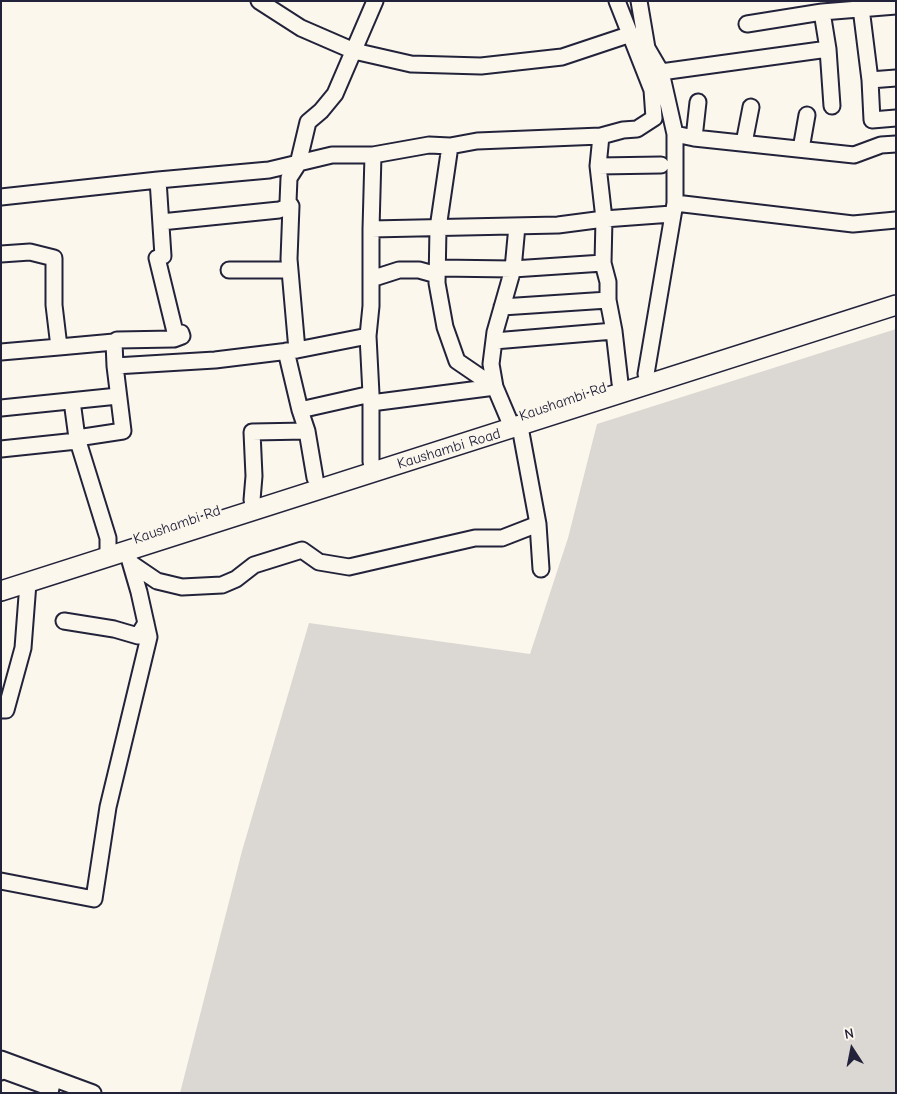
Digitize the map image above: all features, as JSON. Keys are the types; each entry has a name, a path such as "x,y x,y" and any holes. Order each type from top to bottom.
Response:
{"main road":[{"name":"Kaushambi Rd","path":"1,582 108,549 315,478 514,423 620,382 896,296"},
{"name":"Kaushambi Road","path":"1,591 130,558 514,423 896,305"}],"street":[{"path":"260,1 301,28 354,51 411,64 481,66 562,57 631,34"},
{"path":"315,478 307,431 300,410 291,351 291,206 288,202 289,178 298,164 308,122 322,111 335,94 375,1"},
{"path":"617,1 652,90 654,118"},
{"path":"639,1 648,48 661,72 675,134 673,209 646,374"},
{"path":"747,24 822,12 896,6"},
{"path":"861,8 870,80 872,120 896,118"},
{"path":"822,12 828,49 832,106"},
{"path":"661,72 828,49"},
{"path":"870,80 896,78"},
{"path":"694,138 698,102"},
{"path":"744,143 750,107"},
{"path":"1,197 270,170 332,154 373,155 429,145 450,146 477,142 601,136 622,130 637,129 654,118 671,114"},
{"path":"802,149 807,115"},
{"path":"675,134 694,138 854,155 881,145 896,144"},
{"path":"601,136 598,166 604,219 603,263 608,282 608,300 620,382"},
{"path":"450,146 438,228 438,271 445,327 457,361 494,387"},
{"path":"371,462 371,398 368,336 371,306 373,155"},
{"path":"598,166 661,165"},
{"path":"1,352 114,342 117,340 174,339 182,336 181,333 175,332 157,258 163,256 158,180"},
{"path":"161,222 279,210 291,206"},
{"path":"371,229 558,225 673,209 853,224 896,220"},
{"path":"517,226 512,269 494,341 491,364 494,387 514,423 538,524 542,569"},
{"path":"1,254 30,252 54,258 54,305 59,347"},
{"path":"371,279 399,270 512,269 603,263"},
{"path":"229,270 290,270"},
{"path":"502,307 608,300"},
{"path":"494,341 614,331"},
{"path":"114,366 215,360 291,351 368,336"},
{"path":"77,438 123,431 114,366 114,342"},
{"path":"300,410 371,398 494,387"},
{"path":"1,408 118,396"},
{"path":"72,401 77,438 108,538 108,549"},
{"path":"252,500 254,476 252,432 307,431"},
{"path":"1,448 78,441 77,438"},
{"path":"130,558 156,581 182,587 222,585 236,579 254,565 302,550 319,562 349,567 475,538 502,538 538,524"},
{"path":"1,881 94,899 108,807 149,637 130,558"},
{"path":"1,710 6,710 23,648 28,583"},
{"path":"64,621 114,629 138,636 146,622"},
{"path":"1,1060 93,1093"},
{"path":"1,1072 2,1070 51,1088 50,1093"}],"shaded area":[{"path":"896,329 896,1093 180,1093 242,851 309,623 530,654 568,538 597,424"}]}
